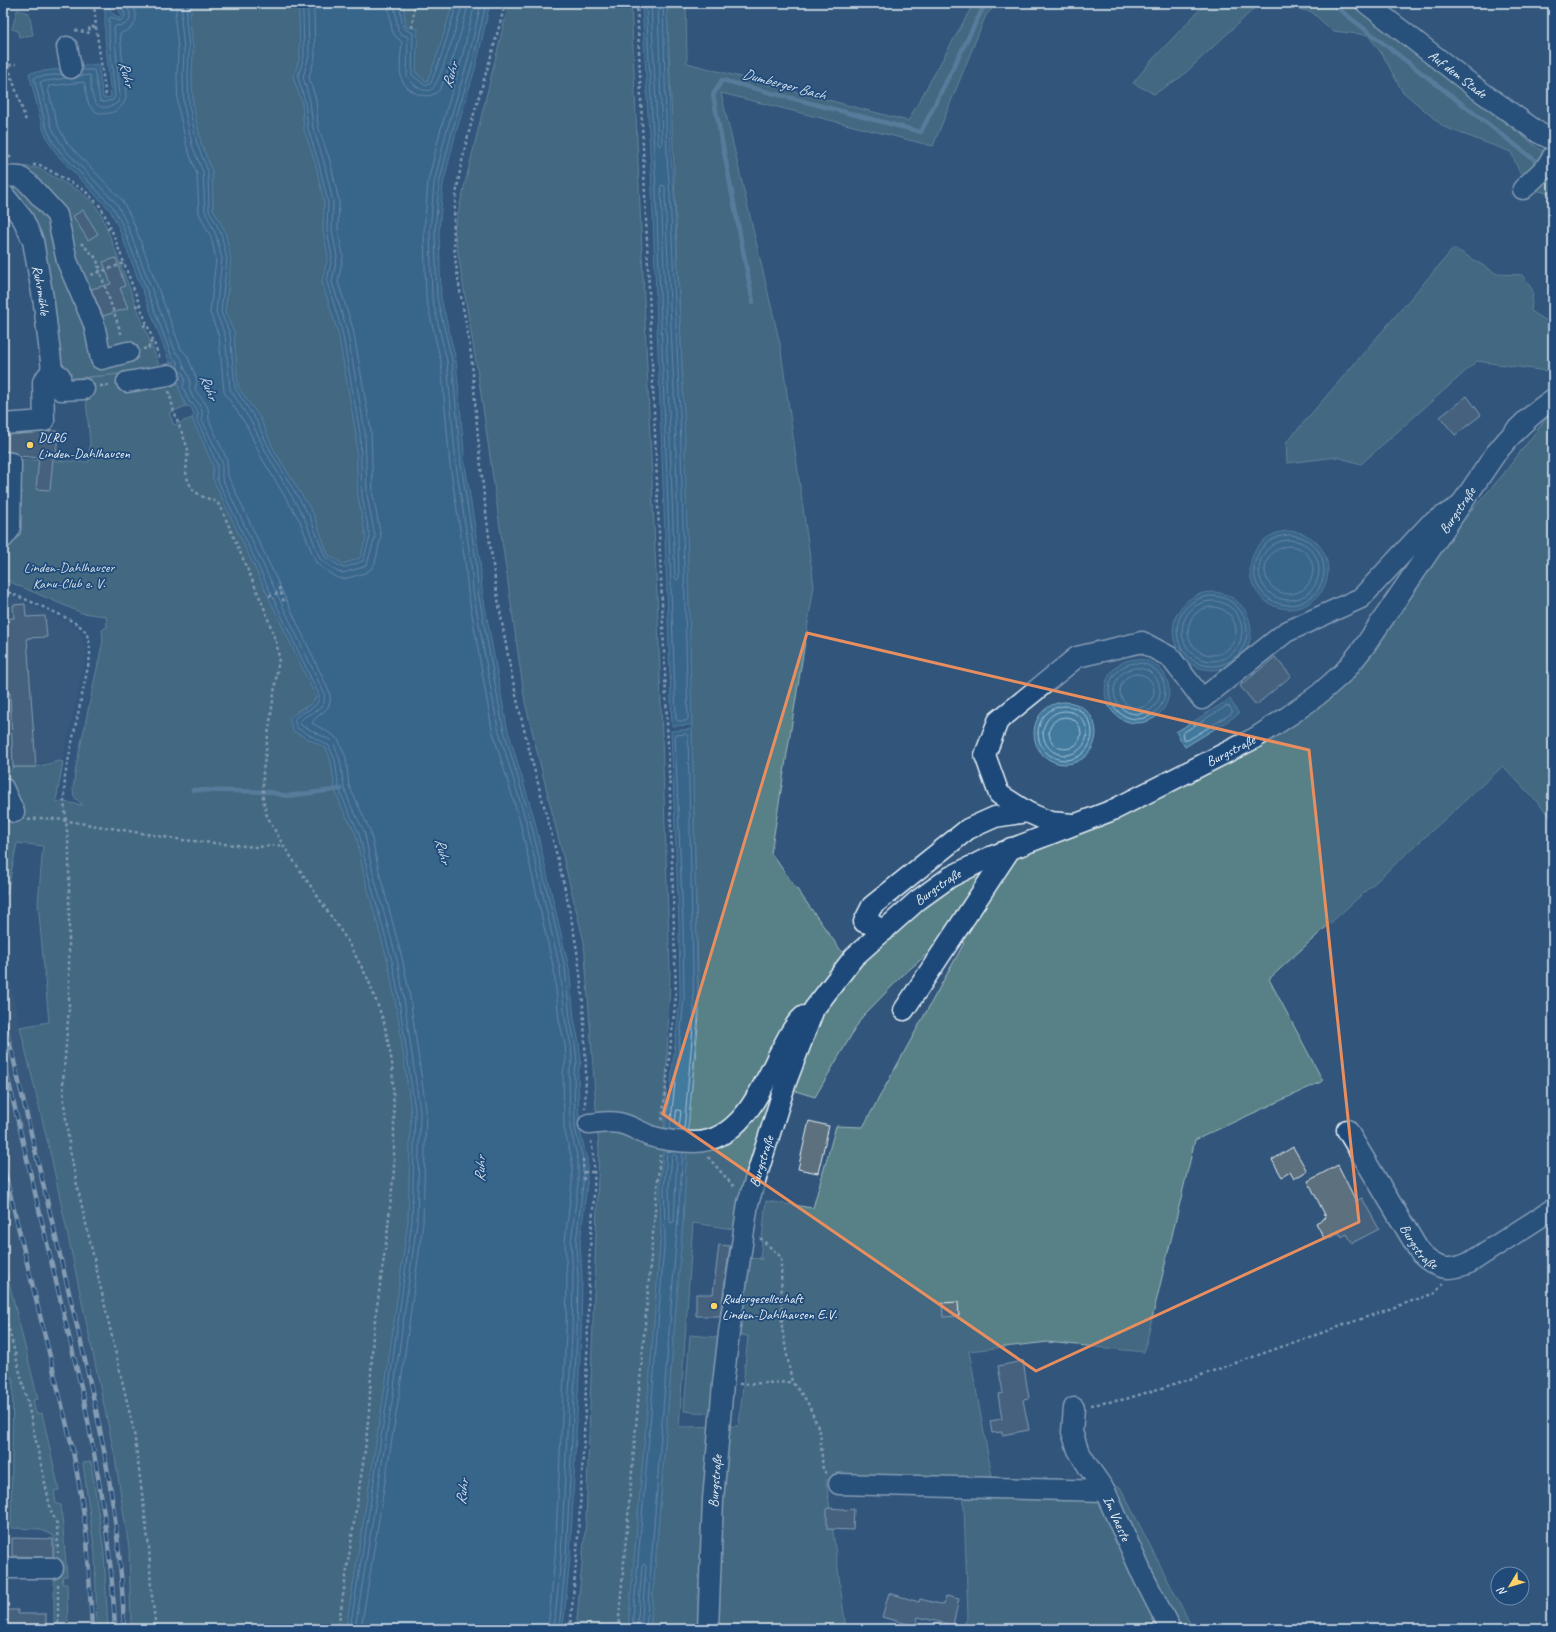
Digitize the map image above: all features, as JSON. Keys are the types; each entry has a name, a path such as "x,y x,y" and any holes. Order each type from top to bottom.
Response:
{"street":[{"name":"Auf dem Stade","path":"1366,3 1476,88 1539,133 1553,140"},
{"path":"71,39 71,68"},
{"path":"1523,189 1546,167 1553,156"},
{"path":"3,176 20,177 29,184 57,216 64,252 94,324 101,359 128,352"},
{"name":"Ruhrmühle","path":"3,194 23,219 33,241 58,380"},
{"path":"127,382 167,375"},
{"path":"3,424 44,421 43,382 58,380 84,389"},
{"name":"Burgstraße","path":"708,1629 713,1500 729,1334 748,1204 786,1082 814,1009 854,957 918,900 950,877 978,862 1012,848 1113,810 1255,738 1318,695 1344,672 1364,647 1496,453 1520,425 1553,399"},
{"path":"3,462 11,463 10,530 3,538"},
{"path":"1074,824 1050,822 1027,812 999,794 985,755 998,721 1077,658 1142,642 1170,657 1202,699 1286,632 1361,598 1430,524 1462,505"},
{"path":"3,788 14,812"},
{"path":"884,931 874,925 864,922 872,906 968,829 995,817 1027,812"},
{"path":"904,1010 1012,848"},
{"path":"589,1124 619,1123 651,1136 695,1142 717,1137 741,1119 752,1106 792,1030 814,1009"},
{"name":"Burgstraße","path":"1347,1130 1420,1254 1430,1263 1444,1268 1456,1269 1469,1264 1553,1210"},
{"name":"Im Vaeste","path":"1074,1408 1072,1432 1078,1450 1088,1468 1105,1491 1144,1578 1170,1629"},
{"path":"839,1484 1105,1491"},
{"path":"3,1568 56,1569"}],"path":[{"path":"94,3 106,96"},
{"path":"412,28 415,3"},
{"path":"505,3 459,175 454,216 455,251 471,354 478,441 504,634 518,703 551,829 578,958 584,1025 586,1110 594,1157 594,1172 578,1557 570,1629"},
{"path":"618,1629 661,1138 676,996 669,786 637,3"},
{"path":"71,39 90,34 90,26 96,26"},
{"path":"3,66 16,64"},
{"path":"8,66 26,121"},
{"path":"3,81 12,78"},
{"path":"40,165 84,190 101,207 111,228 167,375 174,412 188,449 186,472 193,490 201,496 217,502 222,510 265,610 277,645 279,658 270,710 262,787 264,807 283,845 337,924 368,979 378,1002 384,1022 392,1062 394,1113 393,1177 387,1236 373,1334 369,1412 365,1450 338,1629"},
{"path":"107,229 111,228"},
{"path":"81,243 95,257 100,267 98,267 128,352"},
{"path":"75,280 124,263"},
{"path":"136,306 140,305"},
{"path":"143,326 147,325"},
{"path":"150,343 154,341"},
{"path":"84,389 127,382"},
{"path":"279,587 284,602"},
{"path":"3,590 71,620 84,628 90,640 90,657 65,776 64,801 69,851 69,1008 64,1082 64,1110 77,1185 134,1432 156,1629"},
{"path":"269,596 281,592"},
{"path":"53,818 183,840 256,847 283,845"},
{"path":"695,1142 748,1204"},
{"path":"583,1159 584,1183"},
{"path":"584,1172 594,1172"},
{"path":"745,1224 781,1257 782,1328 792,1382 807,1401 820,1432 823,1470"},
{"path":"1074,1408 1126,1399 1190,1379 1435,1293 1444,1282 1444,1268"},
{"path":"3,1306 28,1404 51,1511 57,1524 56,1569 58,1629"},
{"path":"724,1384 792,1382"}],"highlighted area":[{"path":"807,633 1309,750 1359,1222 1036,1371 663,1114"}],"shaded area":[{"path":"3,593 66,621 80,631 87,651 63,760 13,767 3,778"},
{"path":"3,947 20,1027 51,1156 115,1457 129,1548 131,1629 108,1629 104,1552 91,1462 83,1463 95,1554 97,1629 68,1629 67,1584 62,1584 63,1576 67,1576 61,1505 56,1504 54,1490 59,1490 42,1413 36,1414 33,1400 38,1399 3,1258"}],"green space":[{"path":"192,3 292,3 299,12 300,57 293,77 302,102 304,129 316,165 324,203 323,231 328,256 322,282 338,332 356,434 358,496 366,538 360,559 343,564 328,555 314,515 274,450 260,418 238,387 234,332 225,312 228,290 225,231 213,209 212,171 201,143 193,105 193,49 190,19"},
{"path":"403,3 453,3 438,53 427,82 416,73 417,29 406,27"},
{"path":"509,3 631,3 658,618 670,972 661,1233 628,1629 576,1629 586,1521 599,1150 584,942 525,702 480,387 454,229"},
{"path":"667,3 686,3 687,63 908,121 974,3 998,3 986,15 933,146 721,93 780,344 814,586 771,853 847,959 933,891 1298,720 1432,555 1502,476 1544,421 1553,412 1553,819 1503,766 1269,979 1323,1081 1195,1140 1144,1352 1048,1342 969,1351 993,1482 1120,1487 1193,1629 962,1629 968,1617 963,1481 826,1480 846,1629 650,1629 683,1221 687,1139 699,1016 684,415","holes":["948,936 964,943 863,1127 836,1126 813,1208 766,1201 760,1259 746,1258 737,1335 748,1336 739,1426 679,1427 693,1223 740,1230 789,1089 815,1097 862,1017 903,975"]},
{"path":"1206,3 1260,3 1181,77 1154,94 1133,83 1153,59"},
{"path":"1270,3 1352,3 1539,149 1553,154 1553,194 1530,189 1524,183 1511,152 1444,127 1402,91 1384,57 1368,35 1332,31 1312,12"},
{"path":"17,10 29,13 33,35 19,37 18,31 12,29"},
{"name":"Linden-Dahlhauser Kanu-Club e. V.","path":"19,166 38,168 79,191 94,203 102,216 166,386 177,383 186,406 169,413 174,425 192,418 213,465 213,479 316,697 311,704 298,710 293,731 326,748 331,761 335,790 342,808 356,834 364,875 388,962 399,1021 411,1111 408,1221 384,1394 346,1629 131,1629 129,1548 115,1457 51,1156 20,1027 49,1022 38,903 43,846 17,843 7,894 3,895 3,778 13,767 36,767 59,761 63,762 56,801 83,805 74,797 73,789 76,767 103,640 102,630 107,627 106,616 82,613 3,579 3,459 89,462 90,443 84,378 148,371 65,379 46,305 3,185 3,170"},
{"path":"1454,248 1497,274 1522,275 1533,291 1531,311 1553,325 1553,372 1477,361 1361,464 1337,457 1287,463 1286,443"},
{"path":"3,1258 38,1399 33,1400 36,1414 42,1413 59,1490 54,1491 56,1504 61,1505 67,1576 63,1576 62,1584 67,1584 68,1629 54,1629 54,1536 39,1529 11,1528 13,1378 3,1377"},
{"path":"690,1335 724,1338 717,1414 684,1411"},
{"path":"91,1462 104,1553 108,1629 97,1629 95,1554 83,1463"}],"water":[{"name":"Ruhr","path":"100,3 106,3 112,13 120,18 122,16 115,3 192,3 190,19 193,49 193,105 201,143 212,171 213,209 225,231 231,259 225,312 234,332 238,387 260,418 274,450 314,515 328,555 343,564 360,558 366,538 358,496 356,434 338,332 322,282 328,256 323,231 324,203 316,165 304,129 302,102 293,77 300,57 299,12 292,3 403,3 406,27 418,29 416,73 427,82 438,53 453,3 490,3 477,62 455,136 443,185 439,232 441,298 456,360 465,464 480,561 482,590 507,727 534,818 569,968 574,1018 581,1062 578,1072 579,1128 587,1159 587,1184 580,1243 582,1277 581,1335 570,1558 563,1629 346,1629 384,1394 408,1221 411,1111 399,1021 388,962 364,875 356,834 342,808 335,790 331,761 326,748 293,731 289,718 311,704 316,697 213,479 213,465 192,418 194,415 191,407 186,406 177,383 182,382 179,375 170,378 176,368 174,362 170,363 118,226 110,210 59,157 50,144 43,129 29,73 98,64 103,98 111,97 105,37 105,12"},
{"path":"642,3 667,3 671,157 684,413 692,725 672,726 652,190"},
{"path":"1289,531 1304,534 1316,543 1325,555 1328,570 1325,585 1316,597 1304,606 1289,609 1274,606 1262,597 1253,585 1250,570 1253,555 1262,543 1274,534"},
{"path":"1204,592 1220,592 1234,598 1245,609 1251,623 1251,639 1245,653 1234,664 1220,670 1204,670 1190,664 1179,653 1173,639 1173,623 1179,609 1190,598"},
{"path":"1131,659 1143,659 1160,668 1167,679 1169,691 1167,703 1160,714 1143,723 1131,723 1119,718 1110,709 1105,697 1105,685 1110,673 1119,664"},
{"path":"1230,699 1239,714 1185,747 1176,732"},
{"path":"1059,702 1071,702 1087,711 1094,721 1096,733 1094,745 1087,755 1071,764 1059,764 1048,759 1039,750 1034,739 1034,727 1039,716 1048,707"},
{"path":"692,729 698,1016 687,1139 665,1135 680,999 679,923 671,731"},
{"path":"664,1144 687,1147 683,1221 650,1629 628,1629 661,1233 660,1187"}],"building":[{"path":"83,210 98,234 88,240 73,216"},
{"path":"116,258 125,286 120,288 128,308 103,316 91,289 111,284 103,262"},
{"path":"1467,396 1481,415 1455,435 1440,417"},
{"name":"DLRG Linden-Dahlhausen","path":"58,431 56,459 53,458 50,490 36,489 39,458 20,456 13,452 3,451 3,435"},
{"path":"25,604 26,617 45,616 47,637 27,638 36,767 13,767 10,693 3,694 3,619 14,618 13,605"},
{"path":"1275,657 1291,676 1256,705 1240,686"},
{"path":"809,1121 829,1126 818,1173 798,1169"},
{"path":"1293,1147 1307,1171 1294,1179 1290,1172 1282,1177 1272,1160"},
{"path":"1338,1165 1356,1201 1362,1198 1379,1229 1352,1243 1347,1234 1341,1237 1340,1233 1325,1240 1316,1223 1326,1217 1308,1181"},
{"path":"719,1245 730,1246 720,1316 696,1316 696,1294 713,1294"},
{"path":"958,1302 959,1316 943,1317 942,1303"},
{"path":"1023,1361 1029,1399 1023,1400 1029,1430 1002,1435 1002,1432 992,1433 990,1421 1002,1419 998,1394 1003,1393 998,1366"},
{"path":"827,1508 844,1510 854,1509 853,1530 827,1529"},
{"path":"12,1538 53,1539 53,1557 12,1556"},
{"path":"889,1593 919,1602 920,1599 944,1605 946,1596 959,1599 953,1625 918,1617 915,1626 882,1617"},
{"path":"4,1610 18,1610 18,1614 46,1614 46,1629 3,1629"}],"waterway":[{"name":"Dumberger Bach","path":"753,302 713,95 722,80 921,132 983,8 987,3"},
{"path":"1331,3 1540,164"},
{"path":"193,790 269,792 287,796 341,789"}],"railway":[{"path":"3,1015 85,1361 104,1449 117,1539 122,1584 124,1629"},
{"path":"3,1058 83,1395 108,1541 115,1629"},
{"path":"3,1165 72,1446 87,1538 92,1629"}],"place":[{"name":"DLRG Linden-Dahlhausen","path":"30,445"},
{"name":"Rudergesellschaft Linden-Dahlhausen E.V.","path":"714,1306"}]}
